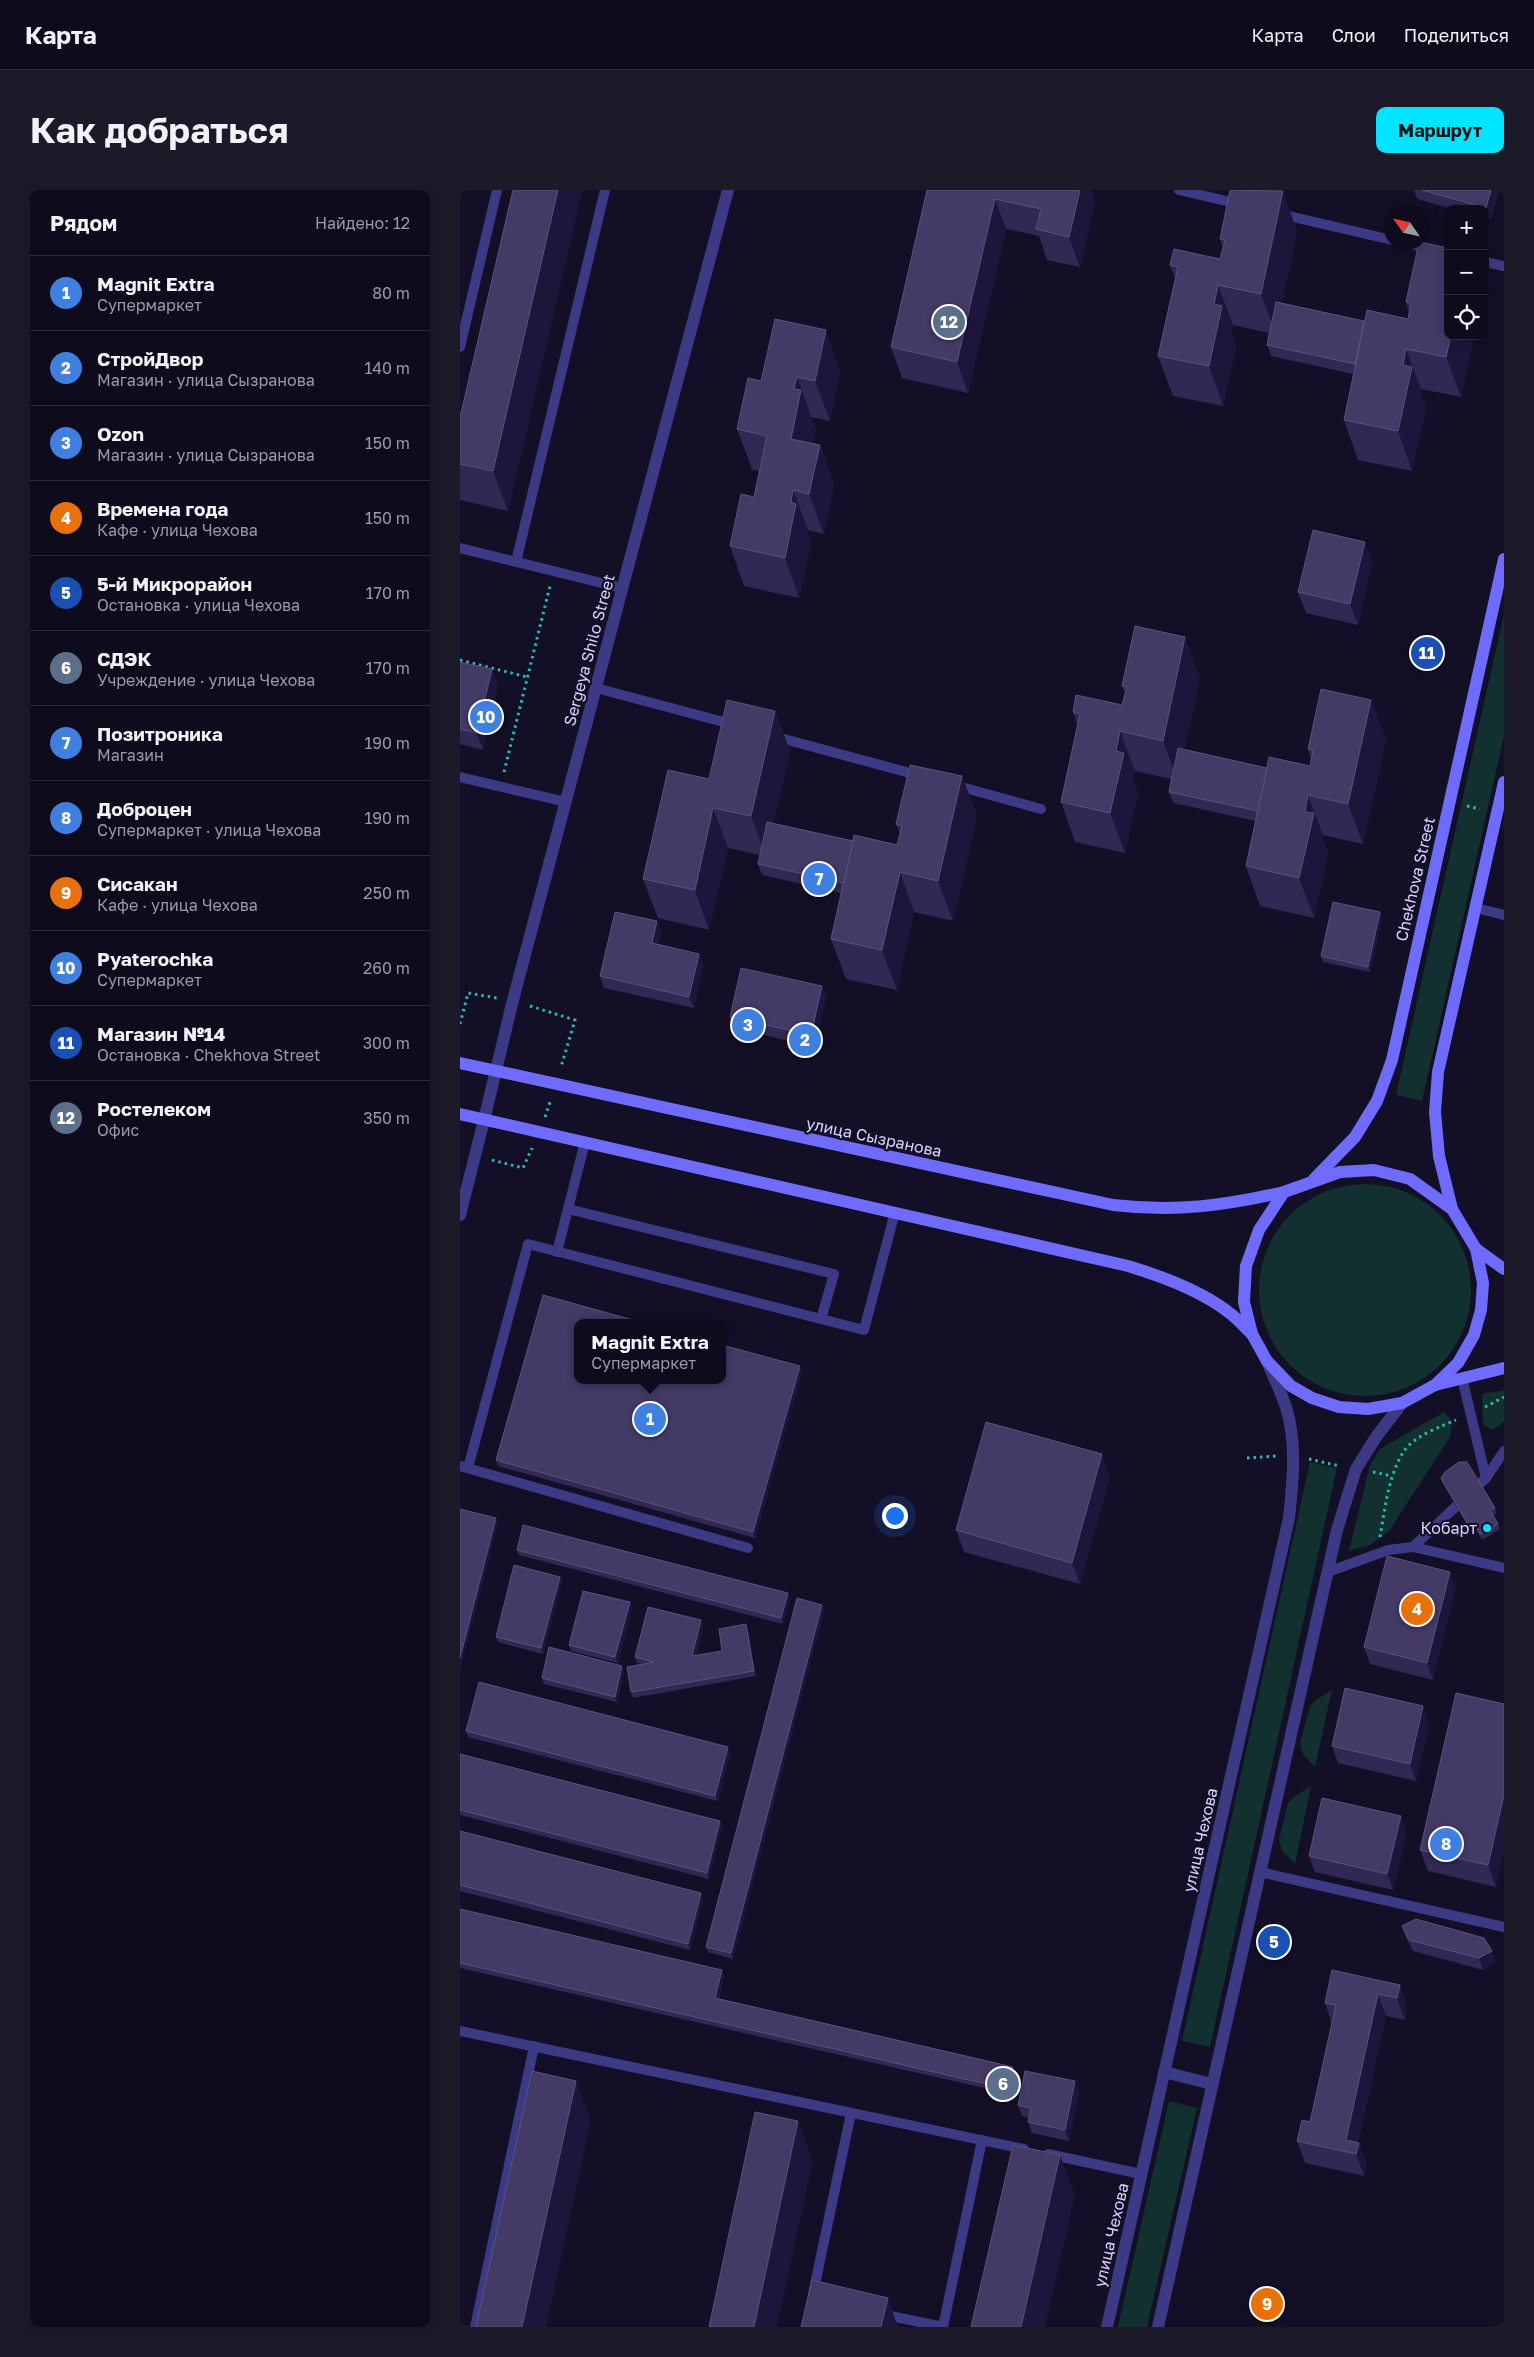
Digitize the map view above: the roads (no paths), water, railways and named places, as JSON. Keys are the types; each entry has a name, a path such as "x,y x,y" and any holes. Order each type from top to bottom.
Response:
{"main road":[{"name":"Chekhova Street","path":"1310,1182 1355,1137 1380,1093 1392,1060 1504,560"},
{"path":"1435,1385 1458,1362 1474,1335 1481,1310 1483,1283 1476,1249 1452,1209 1439,1156 1435,1112 1438,1072 1504,782"},
{"name":"улица Сызранова","path":"460,1063 1113,1205 1151,1209 1194,1208 1233,1203 1284,1192 1340,1172 1374,1170 1410,1179 1452,1209"},
{"path":"460,1114 1128,1266 1158,1275 1232,1314 1252,1334"},
{"path":"1284,1192 1259,1230 1246,1266 1244,1302 1252,1334 1267,1361 1291,1386 1312,1398 1339,1407 1368,1409 1402,1403 1435,1385 1504,1368"},
{"path":"1476,1249 1504,1269"}],"street":[{"name":"Sergeya Shilo Street","path":"460,1215 495,1071 728,190"},
{"name":"улица Чехова","path":"1107,2327 1289,1518 1293,1472 1292,1434 1286,1407 1267,1361"},
{"path":"1158,2327 1337,1530 1356,1469 1376,1437 1402,1403"},
{"path":"1164,2072 1212,2084"}],"lane":[{"path":"460,346 496,190"},
{"path":"516,562 605,190"},
{"path":"1179,190 1247,206"},
{"path":"1266,210 1384,238"},
{"path":"1429,248 1444,252"},
{"path":"1489,263 1504,266"},
{"path":"460,548 622,588"},
{"path":"596,688 748,729"},
{"path":"767,734 928,778"},
{"path":"460,777 566,802"},
{"path":"947,783 1041,808"},
{"path":"1476,908 1504,915"},
{"path":"556,1252 586,1142"},
{"path":"568,1209 834,1274 821,1319"},
{"path":"748,1548 464,1467 528,1244 864,1330 895,1212"},
{"path":"1462,1378 1486,1478"},
{"path":"1413,1547 1486,1478 1504,1451"},
{"path":"1328,1572 1388,1550 1413,1547 1504,1568"},
{"path":"1260,1872 1504,1927"},
{"path":"460,2031 1141,2174"},
{"path":"475,2327 534,2046"},
{"path":"814,2302 851,2113"},
{"path":"868,2311 943,2327 982,2140"}],"place":[{"name":"Ростелеком","path":"949,322"},
{"name":"Магазин №14","path":"1427,653"},
{"name":"Pyaterochka","path":"486,717"},
{"name":"Позитроника","path":"819,879"},
{"name":"Ozon","path":"748,1025"},
{"name":"СтройДвор","path":"805,1040"},
{"name":"Magnit Extra","path":"650,1419"},
{"name":"Кобарт","path":"1487,1528"},
{"name":"Времена года","path":"1417,1609"},
{"name":"Доброцен","path":"1446,1844"},
{"name":"5-й Микрорайон","path":"1274,1942"},
{"name":"СДЭК","path":"1003,2084"},
{"name":"Сисакан","path":"1267,2304"}]}
